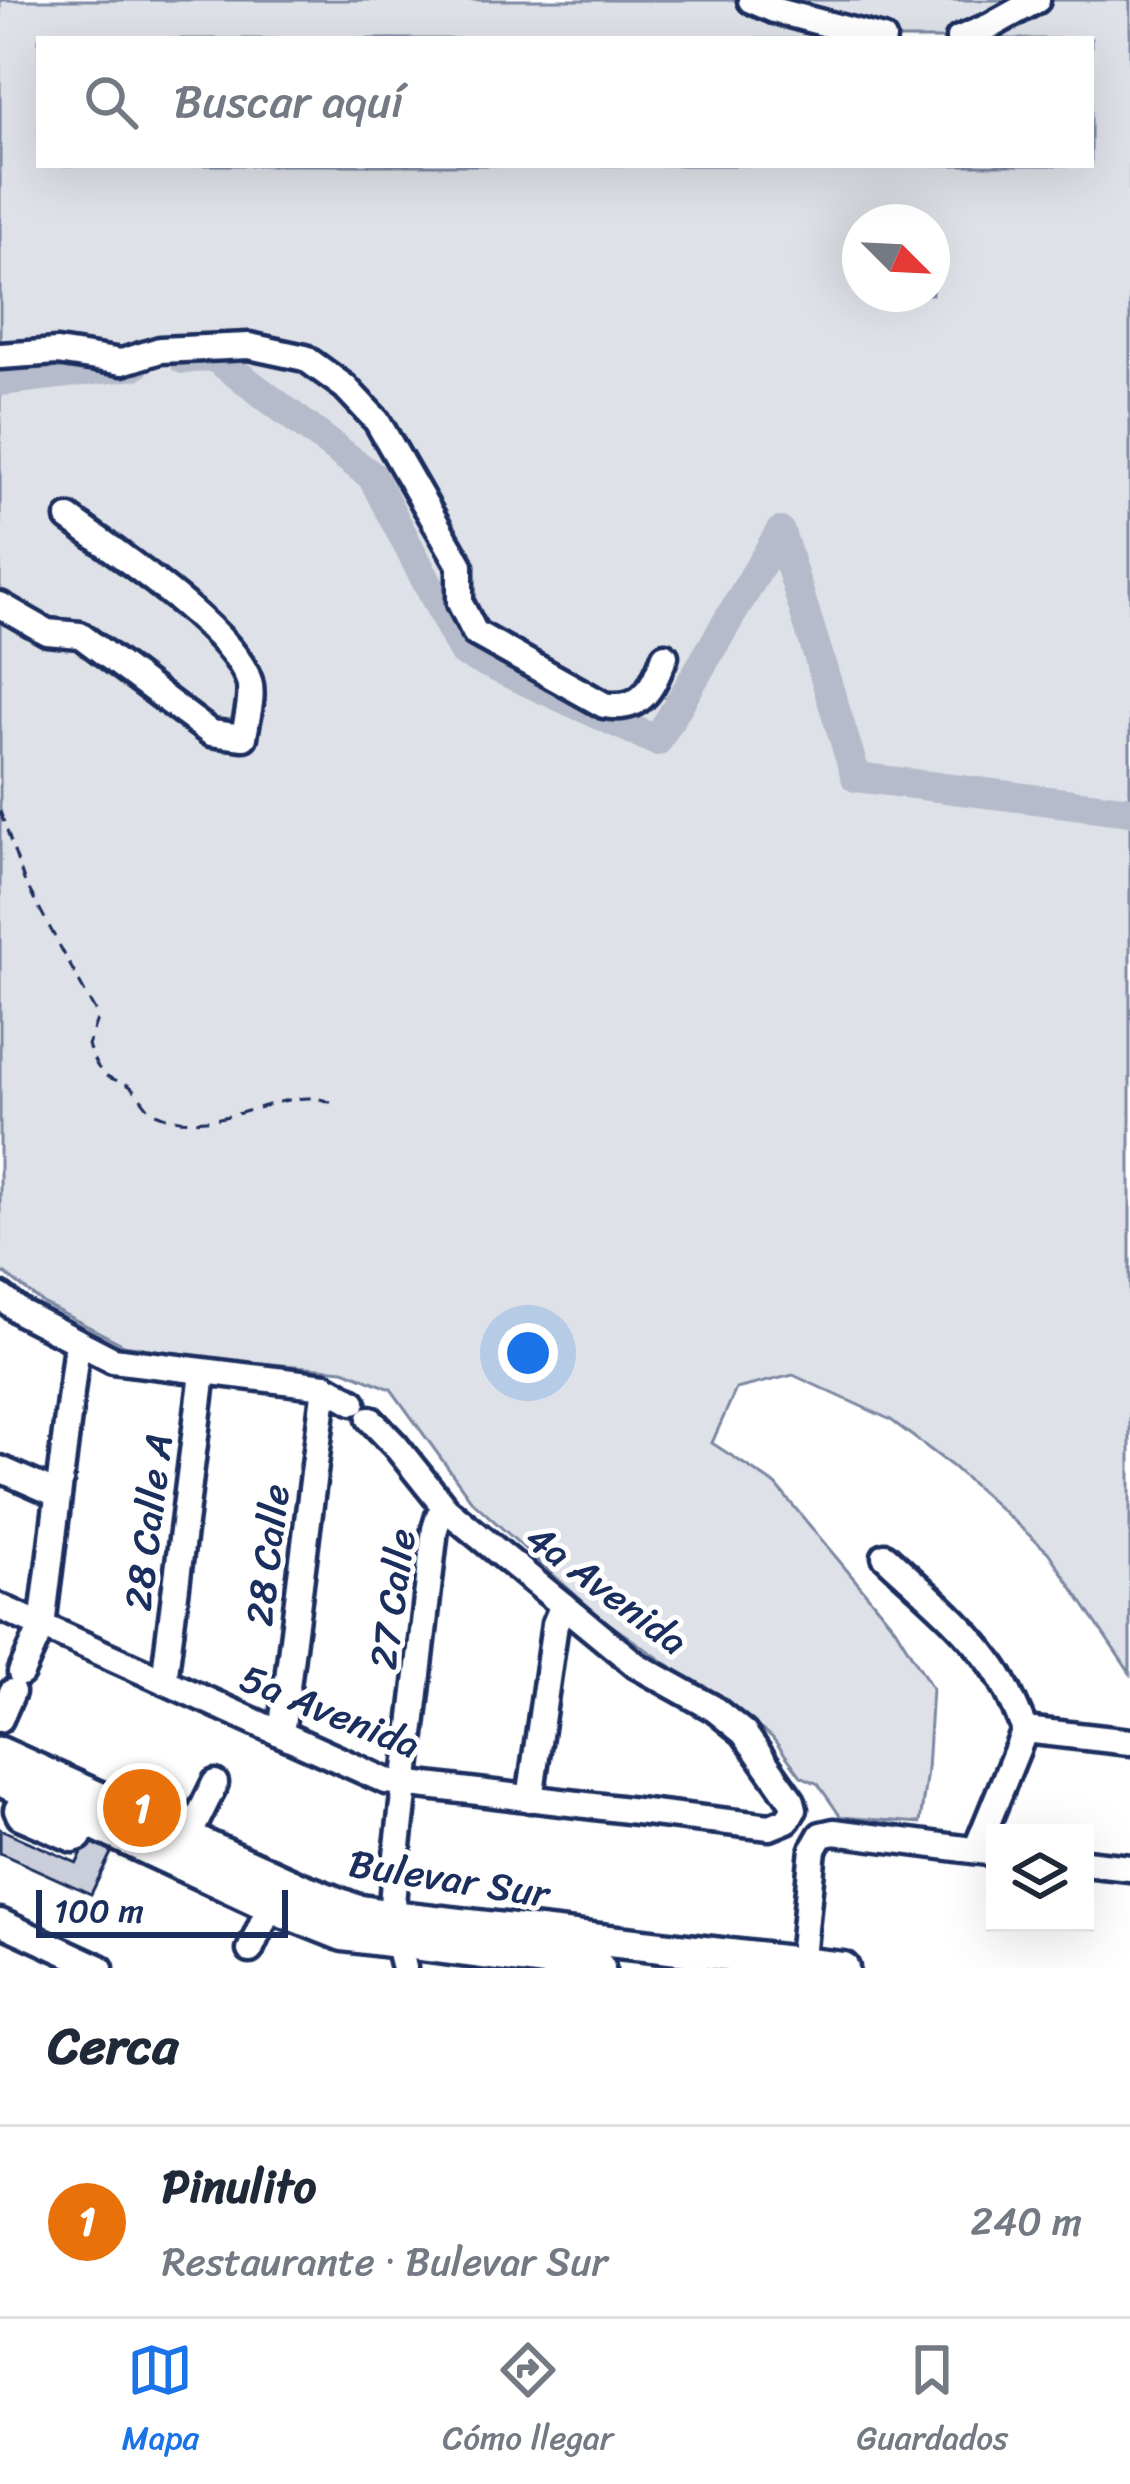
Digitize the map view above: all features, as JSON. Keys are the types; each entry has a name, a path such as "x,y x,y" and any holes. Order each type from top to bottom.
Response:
{"main road":[{"name":"Bulevar Sur","path":"0,1753 355,1910 398,1943 843,1968"},
{"name":"Bulevar Sur","path":"13,1786 270,1906 343,1935 599,1968"}],"street":[{"path":"751,0 872,36"},
{"path":"966,36 1037,0"},
{"path":"0,356 56,352 122,362 160,350 249,346 305,358 345,387 377,421 460,565 460,603 475,632 604,705 620,708 638,701 651,688 665,656"},
{"path":"0,604 47,632 80,635 211,733 244,737 250,683 222,638 69,518"},
{"name":"4a Avenida","path":"0,1296 11,1318 112,1360 325,1385 361,1410 446,1509 636,1665 713,1708 744,1733 792,1801 791,1815"},
{"path":"0,1719 42,1626 77,1344"},
{"name":"28 Calle A","path":"164,1681 203,1372"},
{"name":"28 Calle","path":"281,1734 325,1385"},
{"path":"0,1469 56,1494"},
{"name":"27 Calle","path":"398,1943 405,1785 435,1529 446,1509"},
{"path":"885,1556 992,1664 1025,1730 995,1824"},
{"path":"530,1799 555,1624 563,1605"},
{"name":"5a Avenida","path":"0,1607 386,1781 770,1827 791,1815"},
{"path":"1025,1730 1130,1742"},
{"path":"188,1838 214,1784"},
{"path":"801,1966 813,1849 821,1834 986,1851"},
{"path":"1094,1864 1130,1868"},
{"path":"250,1950 270,1906"},
{"path":"0,1922 100,1968"}],"path":[{"path":"0,811 24,880 95,1011 88,1045 102,1074 133,1089 156,1114 190,1122 305,1097 332,1102"}],"shaded area":[{"path":"0,0 1130,0 1130,1673 1048,1552 952,1466 891,1420 793,1375 736,1389 712,1443 776,1485 895,1628 932,1688 920,1823 841,1817 818,1784 801,1776 772,1737 601,1618 471,1500 391,1389 344,1370 212,1359 124,1345 43,1303 0,1270"}],"building":[{"path":"0,1829 77,1863 89,1837 113,1849 91,1894 0,1853"}],"waterway":[{"path":"183,359 213,356 372,476 463,652 657,741 780,532 856,777 1130,811"},
{"path":"0,381 135,365"}],"place":[{"name":"Pinulito","path":"142,1808"}]}
